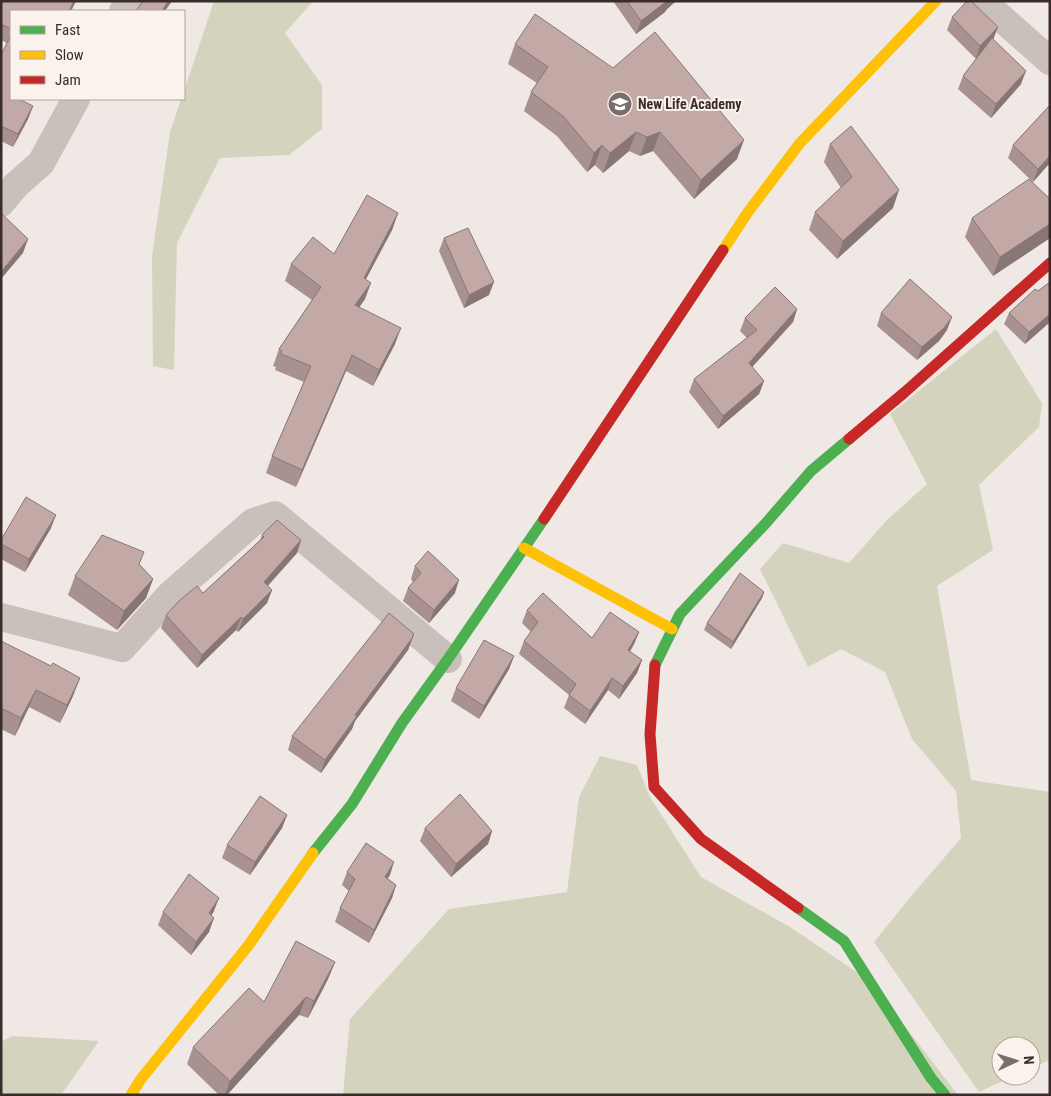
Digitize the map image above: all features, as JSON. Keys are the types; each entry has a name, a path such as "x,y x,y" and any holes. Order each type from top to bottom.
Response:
{"street":[{"path":"130,1095 248,946 325,837 352,804 402,723 524,548 742,220 800,142 936,1"},
{"path":"982,1 1050,61"},
{"path":"6,188 41,163 75,100"},
{"path":"945,1095 930,1078 844,941 701,840 654,787 650,734 655,664 680,614 766,523 811,472 905,392 1050,263"},
{"path":"1,618 122,648 170,595 246,528 253,522 275,515 448,659"},
{"path":"524,548 672,629"}],"green space":[{"path":"214,1 313,1 285,33 322,85 322,129 289,155 220,158 177,243 174,370 153,366 152,256 170,132 181,100 185,100 185,88"},
{"path":"996,329 1042,403 1039,427 979,485 993,550 937,586 971,780 1050,792 1050,1060 1041,1064 1041,1036 991,1036 992,1086 979,1092 874,942 961,838 956,791 912,739 885,672 841,649 808,667 760,569 783,543 849,563 886,521 927,484 890,414"},
{"path":"600,756 637,765 650,797 701,877 790,927 870,981 958,1095 343,1095 350,1019 449,909 567,892 579,797"},
{"path":"12,1036 99,1041 61,1095 1,1095 1,1042"}],"building":[{"path":"1,1 74,1 70,10 10,10 10,28 1,24"},
{"path":"143,1 168,1 163,10 137,10"},
{"path":"627,1 667,1 641,21"},
{"path":"967,1 971,1 998,27 980,46 952,17"},
{"path":"535,14 613,68 655,32 744,140 701,180 660,132 647,137 636,132 610,153 602,145 594,153 564,117 531,92 548,67 515,44"},
{"path":"10,37 10,100 21,100 33,106 18,134 1,126 1,55"},
{"path":"992,38 1026,71 996,104 963,76"},
{"path":"1050,105 1050,156 1038,169 1013,145"},
{"path":"851,126 899,190 843,241 815,212 852,177 830,144"},
{"path":"1029,179 1050,199 1050,224 1000,257 972,218"},
{"path":"367,195 398,213 364,278 371,283 355,305 401,328 379,370 352,355 302,470 272,456 311,366 281,354 282,351 279,349 321,287 291,264 313,237 334,254"},
{"path":"1,213 28,239 1,272"},
{"path":"468,228 494,282 469,295 444,238"},
{"path":"910,279 952,317 944,328 922,347 881,313"},
{"path":"1050,282 1050,314 1029,332 1009,313 1035,289 1038,291"},
{"path":"775,287 797,309 749,363 764,381 723,416 694,379 757,330 745,318"},
{"path":"26,497 56,515 29,559 1,544 1,540"},
{"path":"277,520 301,540 264,582 272,590 243,619 241,617 202,655 166,615 197,586 203,593 264,537 262,535"},
{"path":"102,535 144,552 139,564 153,579 124,611 75,576"},
{"path":"428,551 459,580 434,610 408,588 421,573 415,566"},
{"path":"740,573 764,592 733,642 707,623"},
{"path":"543,593 592,638 610,612 639,632 628,650 642,660 623,686 612,678 590,711 569,695 576,684 524,641 538,622 527,610"},
{"path":"389,613 414,634 413,637 355,715 357,716 325,760 292,736"},
{"path":"484,640 514,656 484,706 456,688"},
{"path":"1,641 51,666 53,663 80,678 67,705 36,690 21,718 1,708"},
{"path":"460,794 492,831 456,864 425,828"},
{"path":"260,796 287,815 255,862 227,845"},
{"path":"366,843 394,862 385,877 396,885 374,930 340,908 355,879 347,872"},
{"path":"189,874 219,898 209,913 214,918 196,942 163,912"},
{"path":"296,941 335,962 314,1001 306,997 230,1081 193,1047 249,988 264,1002"}],"traffic: fast":[{"path":"655,665 680,614 766,523 811,471 849,439"},
{"path":"313,853 352,804 402,723 544,519"},
{"path":"798,908 844,941 931,1078 945,1095"}],"traffic: slow":[{"path":"723,250 748,212 800,143 936,1"},
{"path":"524,548 672,629"},
{"path":"131,1095 141,1079 248,946 313,853"}],"traffic: jam":[{"path":"544,519 723,250"},
{"path":"849,439 905,392 1050,263"},
{"path":"655,665 650,734 654,787 701,839 798,908"}],"place":[{"name":"New Life Academy","path":"620,104"}]}
